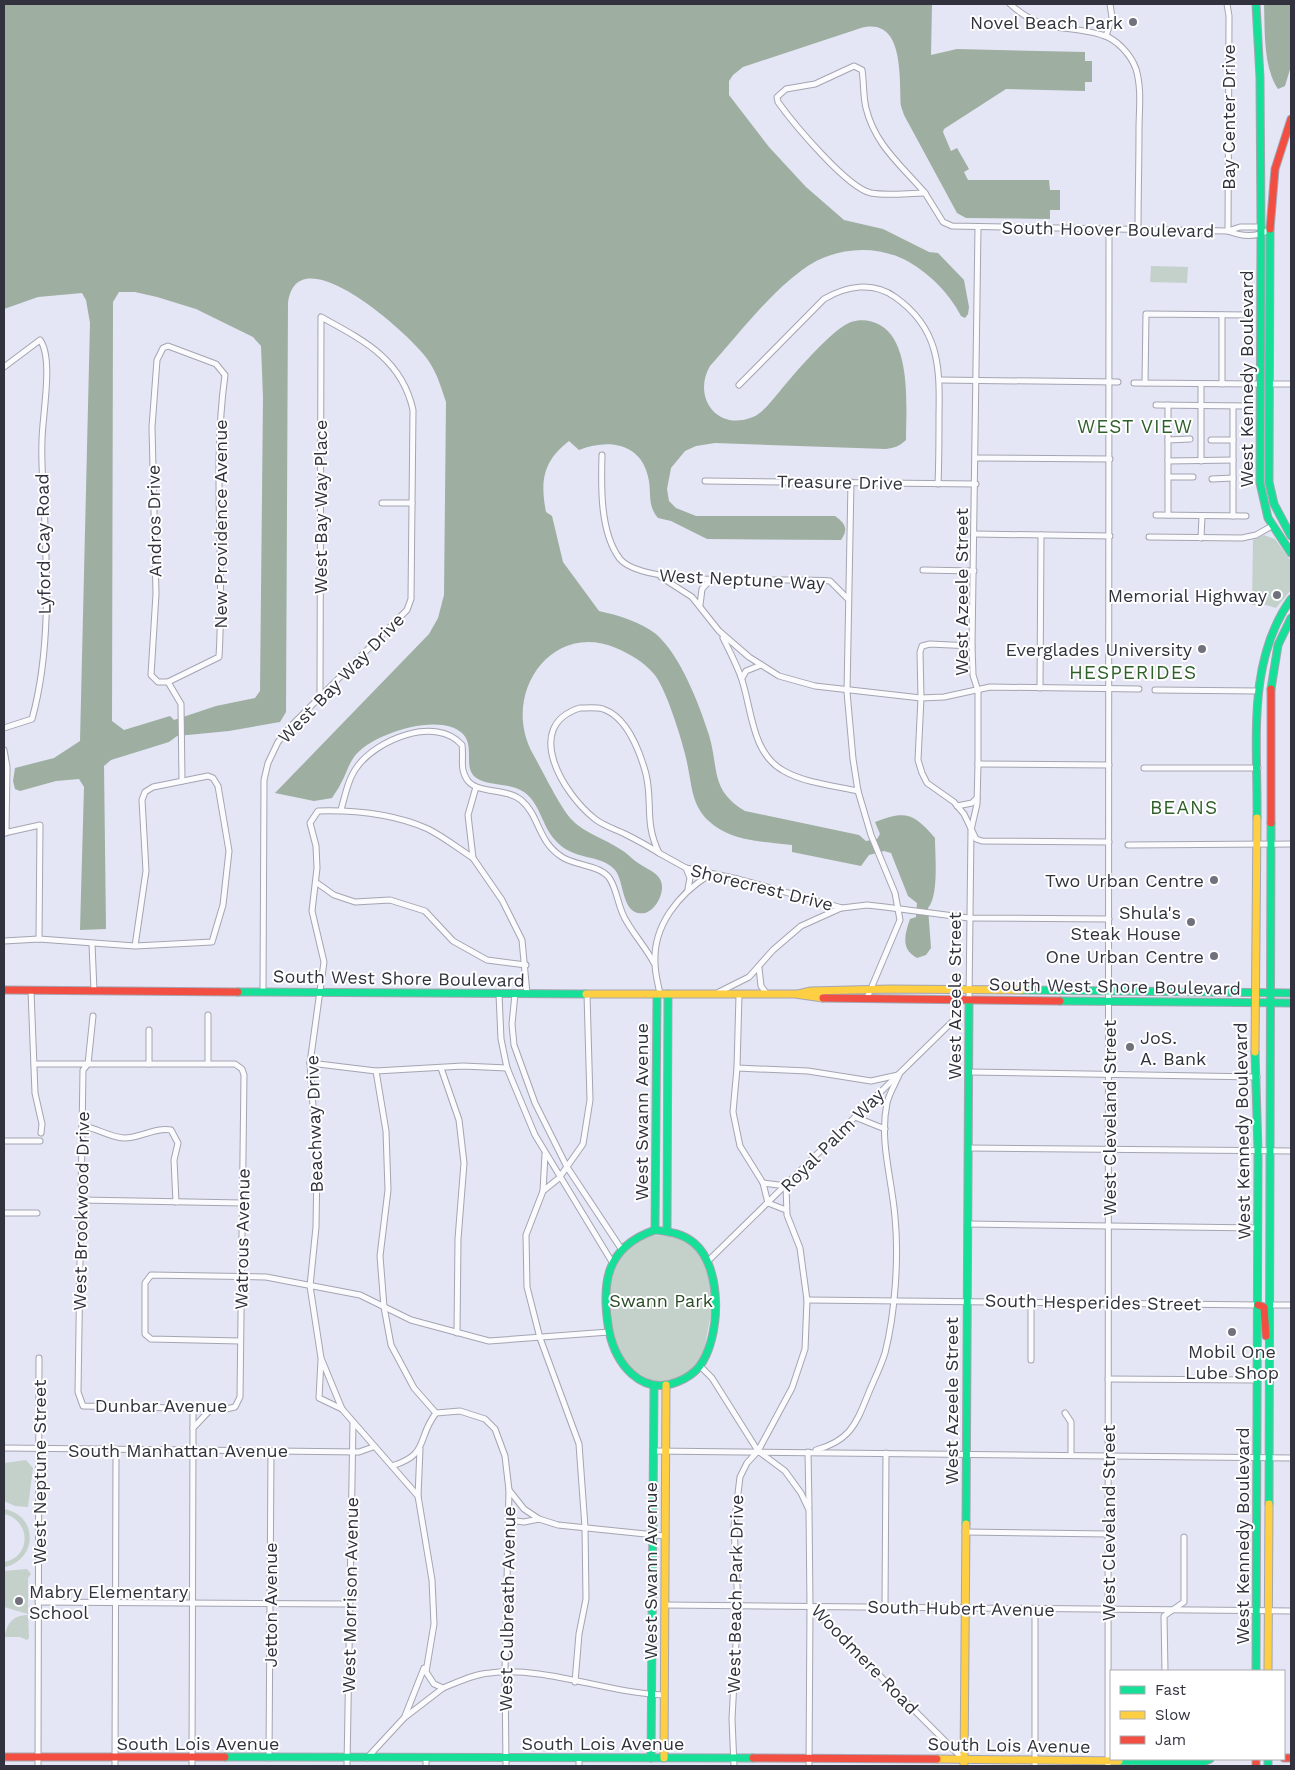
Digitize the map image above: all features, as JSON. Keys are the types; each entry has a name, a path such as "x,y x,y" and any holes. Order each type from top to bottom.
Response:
{"main road":[{"name":"West Kennedy Boulevard","path":"1256,4 1260,78 1260,483 1264,506 1272,526 1291,553"},
{"name":"West Kennedy Boulevard","path":"1291,119 1276,170 1270,229 1269,384 1269,482 1274,504 1291,536"},
{"path":"1259,384 1269,384"},
{"name":"West Kennedy Boulevard","path":"1256,1670 1258,691 1263,652 1280,615 1291,599"},
{"path":"1278,645 1282,619 1280,615"},
{"name":"West Kennedy Boulevard","path":"1268,1670 1270,708 1272,669 1278,645 1291,618"},
{"path":"1258,691 1270,708"},
{"path":"1258,768 1270,768"},
{"name":"South West Shore Boulevard","path":"4,990 714,995 795,994 811,991 872,990 1291,993"},
{"name":"West Swann Avenue","path":"662,994 667,1230"},
{"name":"West Swann Avenue","path":"656,1230 662,994"},
{"name":"South West Shore Boulevard","path":"795,994 812,998 1291,1003"},
{"name":"West Azeele Street","path":"964,1763 969,1000"},
{"path":"667,1230 691,1239 708,1261 714,1279 714,1309 709,1340 700,1366 676,1382 654,1386 634,1376 622,1365 609,1332 607,1289 612,1262 629,1242 644,1233 667,1230"},
{"path":"1258,1259 1262,1276 1263,1302 1270,1305"},
{"path":"1258,1304 1264,1307 1264,1326 1270,1343"},
{"name":"West Swann Avenue","path":"656,1766 664,1695 666,1385"},
{"name":"West Swann Avenue","path":"654,1386 652,1695 657,1758"},
{"name":"South Lois Avenue","path":"4,1757 269,1758 347,1762 367,1758 426,1762 579,1762 657,1758 809,1758 884,1763 1035,1764 1203,1762 1208,1760"},
{"path":"1117,1766 1124,1762"},
{"name":"South Lois Avenue","path":"1203,1762 1212,1766"}],"street":[{"path":"1010,4 1036,23 1061,30 1106,36 1125,50 1135,67 1138,79 1138,230"},
{"path":"1106,36 1112,17 1110,4"},
{"name":"Bay Center Drive","path":"1227,4 1229,16 1228,231"},
{"path":"854,66 859,67 862,70 866,108 878,140 887,153 925,192 884,193 864,191 812,143 782,108 777,97 786,89 815,84 854,66"},
{"name":"South Hoover Boulevard","path":"925,192 946,224 978,227 1138,230 1228,231 1240,228 1261,227 1270,229"},
{"name":"West Azeele Street","path":"969,1000 971,830 977,798 978,764 978,690 973,675 972,646 976,484 978,227"},
{"name":"West Cleveland Street","path":"1108,1764 1109,229"},
{"path":"1228,231 1239,236 1260,236 1270,229"},
{"path":"739,385 816,306 836,292 862,287 889,293 914,313 931,338 940,380 938,484"},
{"path":"1145,383 1146,314 1249,315"},
{"path":"1222,315 1222,384"},
{"name":"West Bay Way Drive","path":"263,992 264,797 268,763 278,742 407,610 411,599 413,410 409,392 399,375 367,342 321,317"},
{"name":"West Bay Way Place","path":"320,697 321,317"},
{"name":"Lyford Cay Road","path":"4,367 40,340 46,348 46,399 42,442 47,584 40,693 32,719 4,728"},
{"name":"New Providence Avenue","path":"163,348 168,346 175,347 216,364 225,375 221,405 217,472 222,602 219,657 168,682"},
{"name":"Andros Drive","path":"163,348 157,360 152,427 156,594 151,675 158,682 168,682"},
{"path":"940,380 1118,382"},
{"path":"1134,383 1259,384"},
{"path":"1201,384 1201,461"},
{"path":"1269,384 1291,384"},
{"path":"1156,404 1245,406"},
{"path":"1168,405 1168,515"},
{"path":"1233,406 1234,516"},
{"path":"1168,440 1190,439"},
{"path":"1211,440 1233,440"},
{"name":"West Neptune Way","path":"602,455 601,498 612,542 621,560 633,569 661,577 830,581 848,599"},
{"path":"976,458 1110,460"},
{"path":"1168,460 1233,460"},
{"path":"1168,477 1193,477"},
{"path":"1212,479 1233,478"},
{"name":"Treasure Drive","path":"705,481 976,484"},
{"name":"West Neptune Way","path":"851,482 847,692 858,791 870,834 899,909 900,920 867,998"},
{"path":"382,503 412,503"},
{"path":"1156,515 1246,516"},
{"path":"1201,538 1202,516"},
{"path":"1149,536 1242,538 1256,535 1272,526"},
{"path":"975,534 1110,536"},
{"path":"1040,688 1041,535"},
{"path":"923,570 974,572"},
{"path":"661,577 685,591 700,605 719,632 742,678 758,739 764,753 772,764 794,775 858,791"},
{"path":"700,605 702,589 711,579"},
{"path":"719,632 733,646 780,676 797,682 847,692 868,691 921,698 944,697 990,688 1139,689"},
{"path":"972,646 930,644 922,646 920,652 921,698 918,760 927,783 958,806 976,839 982,841 1109,842"},
{"path":"742,678 746,671 762,665"},
{"path":"168,682 181,704 182,781"},
{"path":"1155,690 1258,691"},
{"name":"Shorecrest Drive","path":"659,853 651,837 648,823 646,775 627,730 620,721 604,709 580,708 567,712 551,730 550,750 571,793 582,808 604,825 686,868 709,875 738,879 842,908 867,905 969,918 1109,919"},
{"path":"473,858 429,830 394,817 341,810 351,776 366,755 387,741 415,734 441,732 456,738 462,744 464,774 476,787 510,793 520,799 529,808 544,840 554,852 565,859 599,870 610,878 626,922 642,941 654,963"},
{"path":"4,750 7,767 5,833 40,825 39,939"},
{"path":"978,764 1109,765"},
{"path":"1144,768 1258,768"},
{"path":"4,942 39,939 135,946 212,942 223,905 229,851 218,786 214,778 208,776 182,781 153,787 145,792 142,800 146,871 135,946"},
{"path":"476,787 468,815 473,858 514,922 522,940 526,965 527,994"},
{"path":"958,806 972,803 977,798"},
{"name":"Beachway Drive","path":"321,1358 310,1286 316,1227 317,1164 310,1063 324,962 312,911 317,883 316,846 310,823 318,811 341,810"},
{"path":"1128,845 1291,844"},
{"path":"686,868 690,878 688,889"},
{"name":"West Swann Avenue","path":"662,994 654,963 660,932 666,919 688,889 709,875"},
{"path":"317,883 334,895 355,902 390,900 425,911 454,940 487,960 526,965"},
{"path":"714,995 749,977 773,950 801,926 842,908"},
{"path":"92,944 94,991"},
{"path":"759,968 761,986 767,994"},
{"path":"31,991 35,1093 42,1124 41,1133"},
{"path":"499,994 501,1039 507,1068 535,1135 559,1178 612,1262"},
{"path":"515,994 512,1024 514,1045 535,1103 567,1167 622,1250"},
{"path":"543,1191 559,1178 583,1144 590,1100 588,994"},
{"path":"739,995 737,1068 733,1112 735,1127 740,1146 763,1183 768,1202 786,1210"},
{"path":"34,1064 208,1064 208,1015"},
{"name":"West Brookwood Drive","path":"83,1406 78,1392 83,1070 88,1064 93,1016"},
{"name":"Royal Palm Way","path":"708,1261 955,1019"},
{"path":"149,1030 149,1064"},
{"path":"310,1063 376,1071 463,1066 507,1068"},
{"name":"Watrous Avenue","path":"208,1064 235,1064 242,1069 244,1075 242,1276 238,1403"},
{"path":"441,1068 459,1120 464,1163 458,1239 457,1333"},
{"path":"737,1068 808,1071 871,1081 899,1075"},
{"path":"376,1071 386,1132 387,1151 388,1190 380,1256 384,1308 391,1345 414,1388 436,1413 428,1423 420,1449 418,1496 432,1580 434,1624 426,1672 429,1679 443,1688"},
{"path":"969,1072 1258,1077"},
{"path":"808,1452 831,1446 849,1434 859,1418 885,1354 893,1301 895,1217 887,1172 885,1129 887,1102 899,1075"},
{"path":"855,1117 885,1129"},
{"path":"82,1126 124,1138 141,1137 162,1128 171,1130 178,1143 174,1160 176,1202"},
{"path":"4,1141 40,1141"},
{"path":"968,1148 1291,1151"},
{"path":"545,1154 543,1191 526,1235 528,1287 540,1338 579,1444 585,1527 586,1599 579,1634 576,1682"},
{"path":"763,1183 786,1186"},
{"name":"West Beach Park Drive","path":"734,1766 732,1758 738,1605 734,1527 736,1499 740,1477 747,1463 758,1451 792,1388 805,1349 807,1300 800,1248 786,1210 786,1186"},
{"path":"81,1200 243,1203"},
{"path":"4,1212 37,1213"},
{"path":"968,1224 1258,1228"},
{"path":"240,1341 151,1339 145,1334 145,1283 151,1275 266,1278 360,1295 411,1320 489,1341 609,1332"},
{"name":"South Hesperides Street","path":"807,1300 1258,1304"},
{"path":"1030,1360 1031,1301"},
{"path":"1270,1305 1291,1305"},
{"name":"West Neptune Street","path":"38,1766 39,1358"},
{"path":"321,1358 319,1398 342,1409"},
{"path":"321,1358 342,1409 373,1447 418,1496"},
{"name":"Woodmere Road","path":"700,1366 712,1378 758,1451 785,1471 809,1510"},
{"path":"1108,1379 1258,1380"},
{"name":"Dunbar Avenue","path":"83,1406 230,1409 238,1403"},
{"path":"192,1766 193,1408"},
{"path":"193,1428 211,1409"},
{"name":"West Culbreath Avenue","path":"436,1413 460,1411 485,1419 495,1429 505,1456 509,1490 505,1671 506,1762"},
{"path":"1065,1413 1071,1422 1071,1455"},
{"name":"West Morrison Avenue","path":"347,1762 353,1424"},
{"name":"South Manhattan Avenue","path":"4,1448 353,1452 364,1451 373,1447"},
{"path":"392,1466 411,1459 420,1449"},
{"path":"115,1766 116,1450"},
{"name":"Jetton Avenue","path":"269,1758 271,1451"},
{"path":"654,1451 1291,1458"},
{"name":"Woodmere Road","path":"808,1452 810,1606 964,1763"},
{"path":"885,1607 886,1453"},
{"name":"West Culbreath Avenue","path":"509,1490 524,1509 539,1520"},
{"path":"509,1520 524,1522 539,1520 558,1525 665,1536"},
{"path":"965,1532 1108,1534"},
{"path":"1165,1670 1164,1616 1184,1602 1184,1537"},
{"path":"38,1602 349,1604"},
{"name":"South Hubert Avenue","path":"665,1605 1291,1611"},
{"path":"809,1766 810,1606"},
{"path":"1035,1608 1035,1764"},
{"path":"404,1718 427,1658"},
{"path":"367,1758 404,1718 443,1688 487,1673 525,1671 576,1682 652,1695 664,1695"}],"green space":[{"path":"1151,266 1188,267 1187,283 1150,282"},
{"path":"1264,535 1275,539 1291,561 1291,590 1276,608 1266,605 1252,605 1253,540"},
{"name":"Swann Park","path":"646,1235 681,1236 690,1242 706,1262 711,1284 711,1313 704,1351 695,1369 675,1379 652,1382 624,1364 612,1332 610,1288 618,1253"},
{"path":"26,1460 33,1468 28,1507 15,1506 4,1501 4,1463"},
{"path":"4,1509 15,1513 23,1519 30,1537 24,1555 6,1567 4,1567 4,1562 13,1559 20,1553 25,1538 19,1523 4,1514"},
{"path":"27,1569 31,1574 28,1578 28,1614 4,1607 4,1571"},
{"path":"23,1615 28,1615 29,1638 27,1640 20,1637 5,1637 11,1621"}],"shaded area":[{"path":"4,4 932,4 931,55 957,49 1085,52 1085,61 1092,61 1092,82 1085,82 1085,91 1006,89 944,129 943,132 951,151 957,148 969,169 964,172 968,180 1049,180 1050,190 1060,190 1060,210 1050,210 1050,219 966,218 957,213 904,115 901,106 897,52 886,31 875,27 861,28 743,67 729,81 729,95 769,147 806,187 844,220 883,229 929,252 938,253 964,280 969,307 965,318 961,316 945,292 932,279 917,267 896,256 869,250 854,250 827,256 802,270 777,291 710,366 705,378 704,389 706,400 711,409 719,416 729,420 740,420 753,417 764,409 794,374 843,326 855,321 870,321 877,323 890,334 898,346 905,378 906,440 899,445 886,449 715,443 696,446 685,451 671,468 667,489 669,501 676,508 696,516 835,516 845,526 845,533 841,540 707,539 671,521 658,518 651,505 646,468 640,458 632,451 613,445 602,444 579,450 569,441 560,449 549,464 544,481 543,491 546,512 552,516 563,562 599,611 643,626 656,634 665,643 688,681 709,735 721,787 734,803 745,811 859,835 866,841 877,839 880,834 875,822 894,816 908,816 921,823 935,838 935,885 934,894 928,908 931,948 926,955 917,958 906,946 907,930 910,919 916,917 917,903 908,896 891,853 884,851 869,855 861,866 792,852 792,845 741,838 725,832 704,817 694,799 680,736 668,700 658,680 646,666 632,656 616,648 592,642 571,644 552,654 538,668 528,687 523,709 524,731 533,754 571,819 588,832 623,851 660,879 662,890 660,897 658,902 648,912 637,913 632,910 625,898 618,875 609,865 602,861 570,852 562,847 547,828 534,802 524,792 512,787 486,782 475,777 470,767 466,739 463,734 453,727 423,725 406,728 375,740 362,748 354,757 332,798 314,801 275,793 429,634 438,618 444,595 446,402 436,375 428,360 418,348 379,313 355,296 332,284 311,279 296,284 288,303 286,712 280,722 229,731 177,736 169,742 111,760 104,766 106,929 80,930 84,787 79,779 56,781 20,791 15,789 13,781 15,768 54,758 80,741 90,323 86,300 82,293 38,297 4,309","holes":["119,292 135,292 196,309 253,337 261,346 263,397 260,691 255,698 216,706 174,720 170,716 124,730 112,721 113,302"]},
{"path":"1264,4 1291,4 1291,66 1285,86 1278,89 1273,80 1267,59"}],"traffic: fast":[{"path":"1256,4 1260,78 1261,227"},
{"path":"1261,227 1260,483 1268,518 1291,553"},
{"path":"1270,229 1269,482 1274,504 1291,536"},
{"path":"1257,818 1256,733 1257,704 1261,676 1267,649 1277,623 1291,599"},
{"path":"1271,689 1278,645 1291,618"},
{"path":"1269,1504 1271,823"},
{"path":"1022,990 1291,993"},
{"path":"238,992 586,994"},
{"path":"655,1230 657,994"},
{"path":"667,1230 668,994"},
{"path":"966,1524 969,1000"},
{"path":"1060,1001 1291,1003"},
{"path":"1255,1052 1258,1151 1256,1670"},
{"path":"655,1230 671,1232 685,1237 694,1243 703,1254 710,1269 716,1304 712,1339 699,1367 683,1379 664,1385 652,1385 642,1381 624,1365 612,1343 606,1298 610,1269 616,1257 638,1237 655,1230"},
{"path":"651,1758 654,1386"},
{"path":"225,1757 753,1758"},
{"path":"1119,1761 1203,1762 1208,1760"},
{"path":"1268,1760 1268,1766"}],"traffic: slow":[{"path":"1255,1052 1257,818"},
{"path":"798,994 811,991 890,989 1022,990"},
{"path":"586,994 795,994 823,998"},
{"path":"664,1758 666,1385"},
{"path":"1268,1670 1269,1504"},
{"path":"964,1766 966,1524"},
{"path":"937,1759 1119,1761"}],"traffic: jam":[{"path":"1270,229 1275,169 1291,119"},
{"path":"1271,689 1271,823"},
{"path":"4,990 238,992"},
{"path":"823,998 1060,1001"},
{"path":"1258,1305 1264,1307 1266,1336"},
{"path":"4,1757 225,1757"},
{"path":"753,1758 937,1759"},
{"path":"1285,1758 1291,1758"},
{"path":"1256,1760 1256,1766"}],"place":[{"name":"Novel Beach Park","path":"1133,22"},
{"name":"Memorial Highway","path":"1277,595"},
{"name":"Everglades University","path":"1202,649"},
{"name":"Two Urban Centre","path":"1214,880"},
{"name":"Shula's Steak House","path":"1191,922"},
{"name":"One Urban Centre","path":"1214,956"},
{"name":"JoS. A. Bank","path":"1130,1047"},
{"name":"Mobil One Lube Shop","path":"1232,1332"},
{"name":"Mabry Elementary School","path":"19,1601"}],"district":[{"name":"WEST VIEW","path":"1135,426"},
{"name":"HESPERIDES","path":"1133,672"},
{"name":"BEANS","path":"1184,807"}]}
